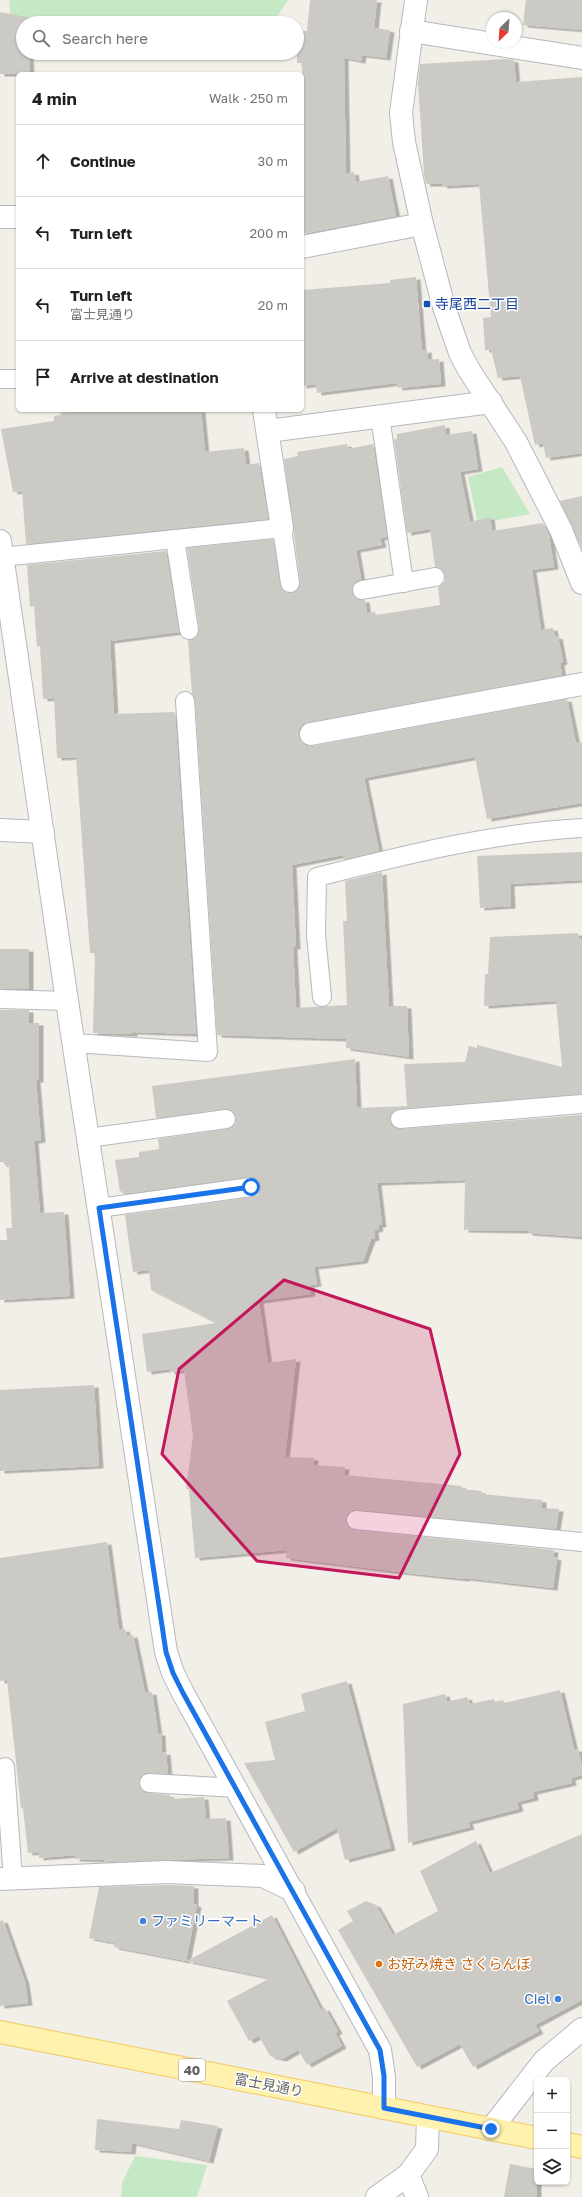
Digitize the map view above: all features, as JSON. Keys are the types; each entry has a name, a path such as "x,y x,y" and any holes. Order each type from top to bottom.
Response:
{"main road":[{"name":"富士見通り","path":"0,2032 534,2137"},
{"path":"570,2145 582,2147"}],"street":[{"path":"416,0 401,113 404,142 422,224 453,337 469,370 516,442 536,480 561,530 582,583"},
{"path":"411,32 582,58"},
{"path":"0,217 16,217"},
{"path":"304,247 422,224"},
{"path":"282,528 266,420 380,416 491,402"},
{"path":"1,549 67,1001 166,1652 173,1673 183,1693 294,1891 380,2050 384,2076 384,2108"},
{"path":"311,734 582,684"},
{"path":"0,830 43,832"},
{"path":"7,1879 166,1872 263,1876 294,1891"},
{"path":"491,2129 544,2061 582,2029"},
{"path":"377,2197 408,2175 427,2149 428,2117"},
{"path":"408,2175 417,2197"}],"lane":[{"path":"0,379 16,379"},
{"path":"380,416 404,583"},
{"path":"1,549 175,539 282,528 290,583"},
{"path":"175,539 189,630"},
{"path":"362,590 435,577"},
{"path":"74,1043 208,1052 184,701"},
{"path":"322,997 316,935 317,877 437,847 538,831 582,828"},
{"path":"0,999 67,1001"},
{"path":"400,1119 582,1104"},
{"path":"88,1138 226,1119"},
{"path":"99,1208 251,1187"},
{"path":"356,1520 582,1542"},
{"path":"4,1767 7,1879"},
{"path":"149,1783 237,1788"}],"highlighted area":[{"path":"284,1280 430,1329 460,1454 399,1578 257,1561 162,1454 179,1369"}],"green space":[{"path":"9,0 288,0 278,16 16,16 16,21 11,20"},
{"path":"502,467 530,514 478,524 468,477"},
{"path":"135,2156 207,2165 197,2197 121,2197 122,2183"}],"building":[{"path":"310,0 377,0 374,28 390,30 386,58 362,55 361,61 344,58 346,174 354,172 356,182 388,176 396,216 304,234 304,72 302,72 302,63 297,63 297,60 304,60 304,31 307,31"},
{"path":"526,0 582,0 582,30 523,25"},
{"path":"0,12 21,16 16,16 16,60 29,60 30,72 0,74"},
{"path":"506,59 514,60 516,82 582,77 582,453 546,458 543,443 535,445 520,376 498,378 491,350 485,350 483,318 491,317 479,184 443,186 442,184 426,184 424,174 418,83 420,64"},
{"path":"416,277 422,351 427,350 428,360 439,359 441,384 398,388 397,383 317,393 316,384 304,386 304,290 390,283 390,280"},
{"path":"201,412 205,452 244,448 246,465 259,463 268,519 26,544 22,491 13,492 1,429 54,421 54,416 61,415 60,413"},
{"path":"445,425 446,435 472,431 478,469 460,472 470,522 490,517 492,531 543,523 549,535 554,567 532,570 541,630 553,628 555,637 558,636 563,662 560,663 562,675 309,722 303,724 299,729 299,737 306,746 313,746 567,699 576,743 582,742 582,803 487,819 475,757 364,778 379,851 344,860 343,855 292,865 296,947 293,947 296,1008 347,1005 343,921 347,921 345,881 382,872 389,1006 407,1006 409,1057 346,1048 346,1039 217,1035 195,700 192,694 188,640 196,638 199,628 187,548 273,539 282,589 286,593 296,591 300,581 284,459 298,456 297,452 347,444 348,449 373,444 387,537 380,538 382,545 356,550 361,579 355,582 352,592 358,600 365,600 367,613 375,612 376,615 440,605 438,587 445,581 445,575 443,570 435,567 430,529 407,533 394,439 397,439 397,434"},
{"path":"582,496 582,549 560,501"},
{"path":"166,551 179,632 110,641 114,714 175,712 196,1034 133,1032 133,1034 93,1033 95,953 90,953 76,757 57,758 54,698 43,699 40,646 37,647 34,606 30,607 27,565"},
{"path":"582,852 582,880 510,884 511,906 480,908 477,856"},
{"path":"578,933 579,938 582,938 582,1094 399,1109 394,1111 390,1119 392,1125 401,1129 582,1115 582,1237 528,1233 528,1231 464,1230 465,1180 377,1183 382,1225 378,1225 379,1229 374,1230 375,1238 371,1239 363,1261 314,1267 317,1284 310,1285 311,1294 259,1301 268,1363 296,1359 285,1457 314,1458 313,1465 345,1467 344,1475 462,1486 461,1489 481,1491 481,1494 542,1500 542,1508 559,1509 556,1529 357,1510 347,1514 346,1519 350,1528 355,1530 554,1550 553,1557 557,1558 553,1588 416,1574 286,1558 287,1550 195,1558 189,1489 186,1489 193,1436 184,1370 170,1372 170,1369 147,1372 142,1334 216,1323 151,1290 149,1270 133,1272 125,1215 252,1197 258,1195 261,1186 259,1180 250,1177 123,1194 122,1191 120,1192 115,1160 139,1157 139,1152 159,1149 158,1139 227,1129 236,1123 234,1112 225,1109 156,1118 152,1086 355,1059 357,1108 407,1106 404,1064 465,1062 469,1046 477,1048 477,1045 562,1067 556,1001 484,1006 485,974 488,974 490,937"},
{"path":"0,949 29,949 29,989 0,989"},
{"path":"0,1010 29,1010 29,1023 39,1023 39,1080 36,1080 41,1140 34,1141 40,1213 64,1212 70,1296 0,1300 0,1240 7,1240 6,1228 12,1228 9,1167 6,1167 5,1162 0,1162"},
{"path":"94,1385 99,1466 0,1471 0,1390"},
{"path":"107,1542 119,1630 125,1629 127,1636 133,1635 145,1693 152,1692 158,1733 161,1733 162,1753 166,1752 168,1774 145,1773 140,1778 139,1787 148,1793 170,1795 170,1799 204,1797 206,1819 226,1818 229,1858 104,1862 105,1860 75,1859 76,1855 39,1858 39,1852 28,1853 23,1808 21,1808 7,1680 0,1681 0,1558"},
{"path":"347,1681 391,1848 345,1860 337,1828 294,1852 244,1763 275,1760 265,1722 305,1711 301,1694"},
{"path":"560,1690 574,1749 578,1749 582,1766 582,1775 571,1778 572,1783 533,1792 534,1798 517,1802 519,1809 468,1822 470,1827 408,1843 403,1704 445,1694 447,1702 467,1697 470,1704 494,1699 495,1702 503,1700 504,1703"},
{"path":"582,1834 582,2000 535,2025 539,2031 473,2067 460,2044 417,2067 338,1930 353,1921 347,1911 366,1901 376,1905 393,1935 438,1911 420,1871 476,1841 490,1873"},
{"name":"ファミリーマート","path":"167,1885 194,1886 194,1904 197,1905 186,1961 114,1947 115,1943 89,1938 99,1887"},
{"path":"272,1915 321,2010 325,2008 338,2031 335,2033 342,2046 307,2065 298,2050 282,2059 270,2056 259,2036 249,2041 227,2001 270,1978 187,1961"},
{"path":"3,1920 25,1982 28,2003 0,2006 0,1921"},
{"path":"97,2119 179,2129 181,2120 218,2126 209,2161 132,2143 131,2152 95,2150"},
{"path":"510,2164 534,2168 534,2185 537,2185 537,2197 504,2197"}],"place":[{"name":"寺尾西二丁目","path":"427,304"},
{"name":"ファミリーマート","path":"143,1921"},
{"name":"お好み焼き さくらんぼ","path":"379,1964"},
{"name":"Ciel","path":"558,1999"}],"route":[{"path":"251,1187 99,1208 166,1652 173,1673 183,1693 213,1744 380,2050 384,2076 384,2108 491,2129"}]}
